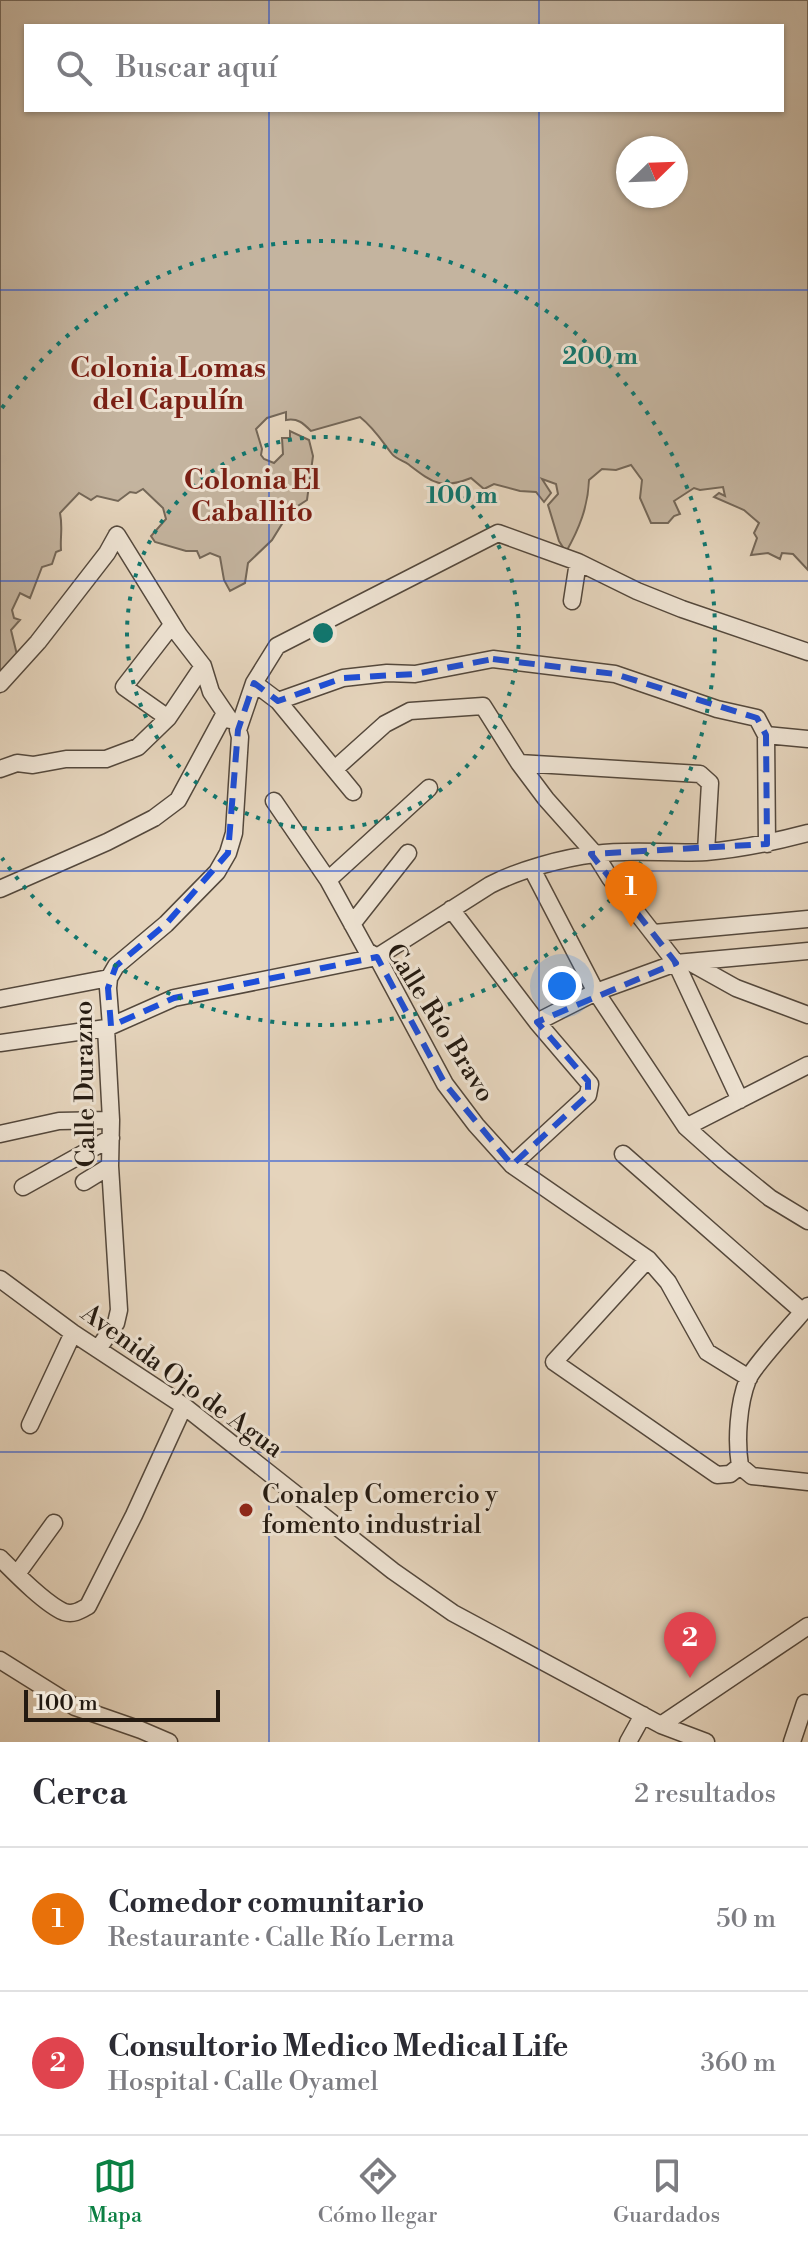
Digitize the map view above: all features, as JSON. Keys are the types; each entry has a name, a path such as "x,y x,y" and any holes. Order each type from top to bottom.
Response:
{"street":[{"name":"Calle Durazno","path":"98,1349 116,1323 119,1310 110,1166 109,978 116,966 166,924 217,872 228,853 234,833 238,730 254,683 277,646 498,533 578,562 637,591 758,637 808,652"},
{"path":"0,684 46,631 107,553 117,535 172,625 203,666 211,692 238,730"},
{"path":"572,601 578,562"},
{"path":"168,718 124,687 172,625"},
{"path":"278,701 343,678 387,673 415,674 493,659 615,674 717,709 757,718 766,735 767,844"},
{"path":"0,757 33,765 66,759 106,759 138,747 168,718 203,666"},
{"path":"254,683 278,701 353,792"},
{"path":"336,768 385,724 410,711 483,706 546,799 595,854 654,933 684,964 736,988 808,1015"},
{"path":"0,889 119,836 154,818 178,800 225,713"},
{"path":"766,735 808,739"},
{"path":"0,769 17,763"},
{"path":"519,763 700,774 710,783 706,852"},
{"path":"328,880 429,788"},
{"name":"Calle Río Bravo","path":"274,801 328,880 367,951 377,957 445,1084 476,1125 512,1165 648,1259 668,1282 707,1352 749,1378"},
{"path":"0,1043 108,1027 174,998 377,957 508,875 595,854 706,852 767,844 808,833"},
{"path":"352,924 408,853"},
{"path":"532,869 596,992 686,1127 770,1198 808,1221"},
{"path":"451,909 591,1088 588,1095 512,1165"},
{"path":"654,933 808,919"},
{"path":"537,1022 596,992 684,964 808,951"},
{"path":"684,964 740,1100"},
{"path":"0,999 109,978"},
{"path":"686,1127 808,1065"},
{"path":"0,1134 59,1121 111,1129"},
{"path":"23,1187 111,1129"},
{"path":"623,1154 805,1309 749,1378 737,1449 740,1466 752,1476 808,1482"},
{"path":"84,1182 110,1166"},
{"path":"648,1259 554,1362 717,1475 730,1474 740,1466"},
{"name":"Avenida Ojo de Agua","path":"0,1279 73,1333 184,1406 393,1571 453,1613 661,1725 706,1742"},
{"path":"30,1425 73,1333"},
{"path":"0,1558 64,1612 76,1613 88,1606 184,1406"},
{"path":"17,1574 54,1523"},
{"path":"661,1725 805,1630"},
{"path":"0,1660 75,1707 169,1742"},
{"path":"792,1742 805,1703"},
{"path":"628,1742 643,1715"}],"highlighted area":[{"path":"493,659 615,674 757,718 766,735 767,844 591,854 676,963 537,1022 588,1081 588,1095 512,1165 445,1084 377,957 174,998 111,1026 108,988 116,966 166,924 228,853 238,730 254,683 278,701 343,678 415,674"}],"shaded area":[{"path":"0,0 808,0 808,570 793,554 782,553 780,559 768,553 751,555 757,538 754,533 759,523 744,510 714,497 719,493 725,496 723,487 694,488 674,501 680,514 668,523 651,523 640,498 642,480 631,465 616,470 602,469 589,480 582,518 566,552 559,541 548,505 558,494 556,484 542,479 551,493 544,502 536,492 494,484 484,489 471,478 452,484 438,483 394,456 360,417 311,431 300,422 286,420 286,412 267,418 256,429 261,455 274,463 283,454 282,438 290,438 290,431 309,440 313,456 307,500 290,511 272,540 248,563 245,583 230,591 224,580 220,557 210,553 200,558 197,551 155,542 151,536 166,519 163,508 143,489 130,492 118,501 97,496 91,500 79,493 60,513 61,550 56,552 52,564 42,567 30,598 20,593 12,610 14,618 20,620 11,630 18,659 0,675"}],"place":[{"name":"Comedor comunitario","path":"631,927"},
{"name":"Conalep Comercio y fomento industrial","path":"246,1510"},
{"name":"Consultorio Medico Medical Life","path":"690,1678"}],"district":[{"name":"Colonia Lomas del Capulín","path":"168,384"},
{"name":"Colonia El Caballito","path":"252,496"}]}
